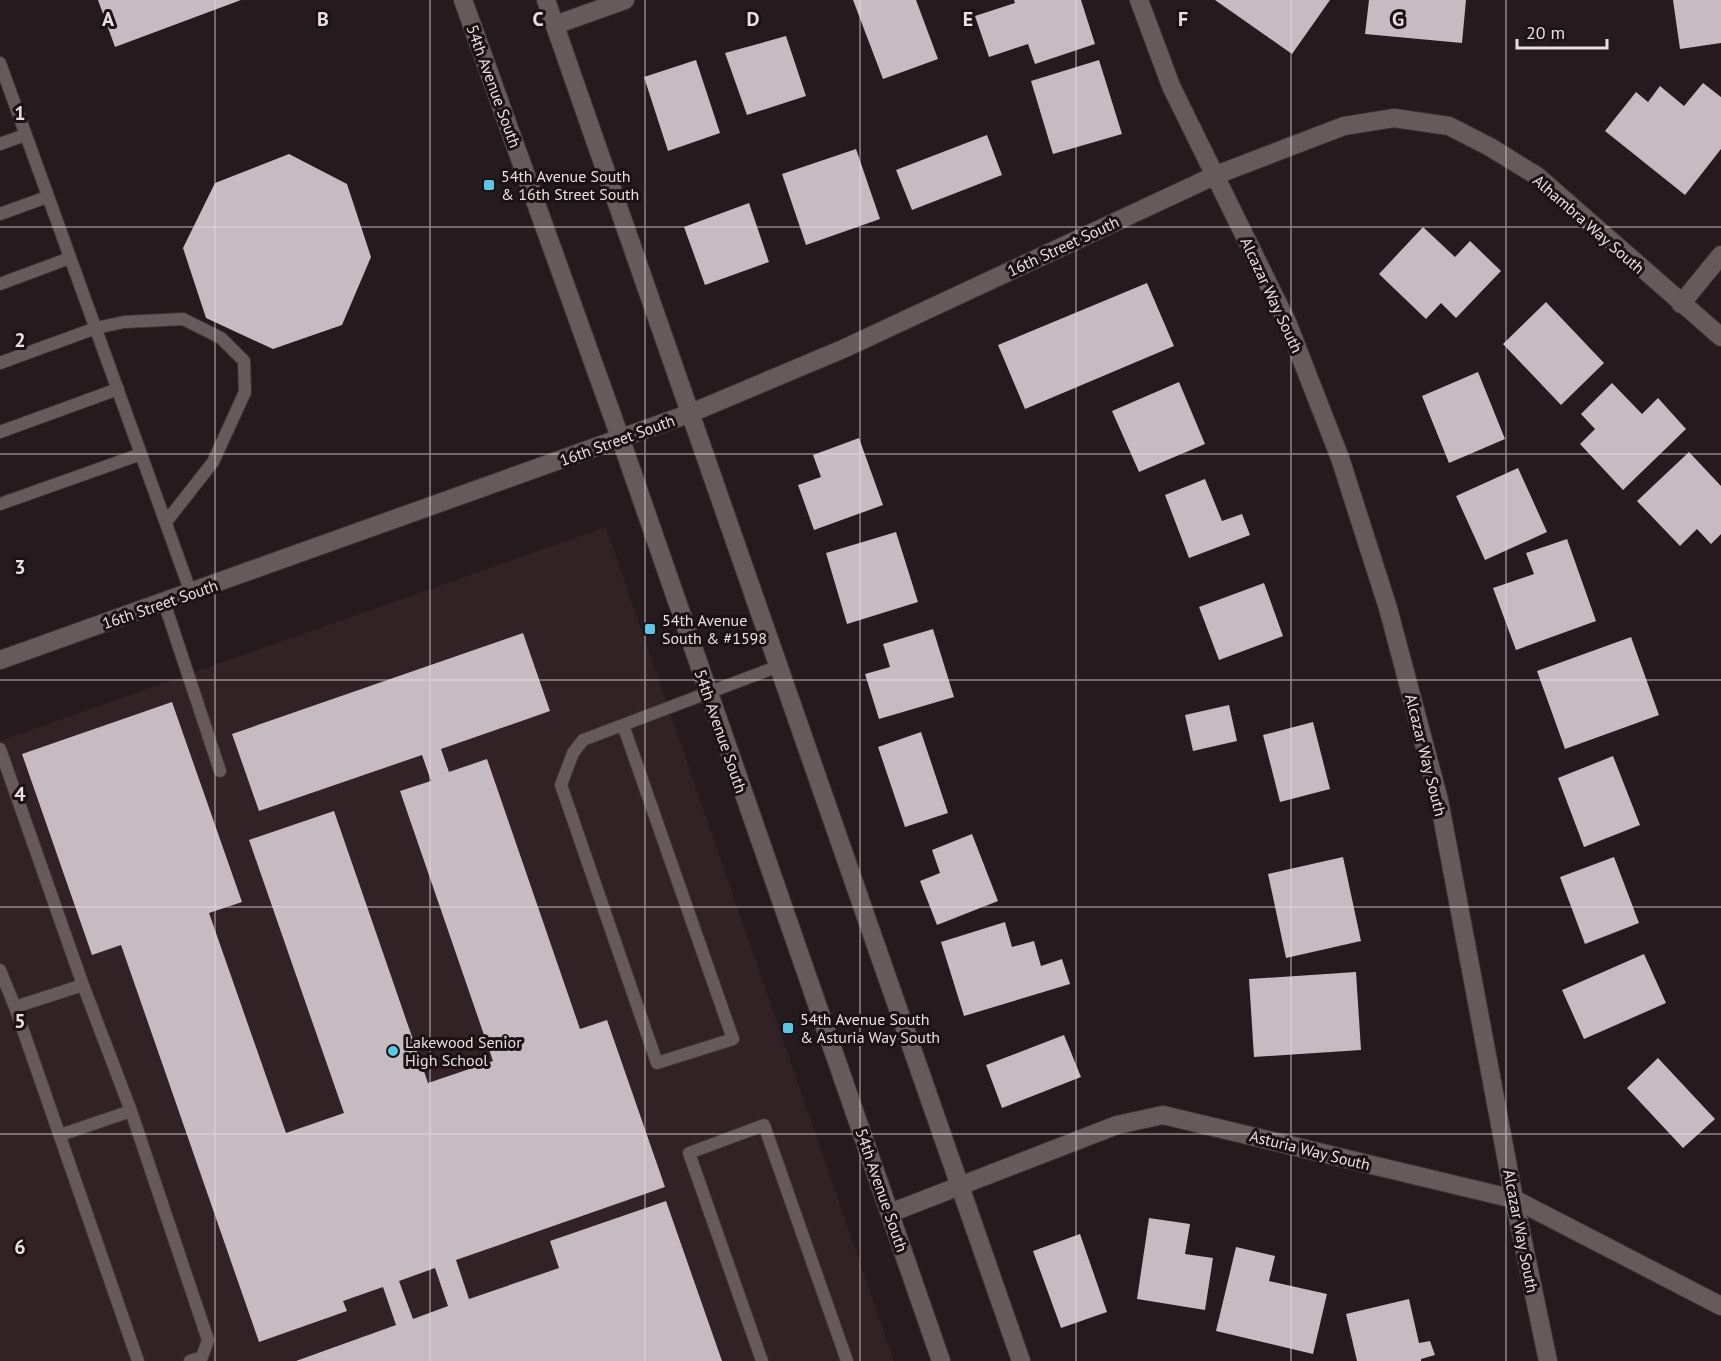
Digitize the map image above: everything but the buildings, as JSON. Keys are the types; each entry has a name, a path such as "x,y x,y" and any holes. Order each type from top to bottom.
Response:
{"street":[{"name":"54th Avenue South","path":"463,0 621,440 941,1361"},
{"path":"546,0 958,1187 1021,1361"},
{"path":"555,24 625,0"},
{"path":"1139,0 1171,86 1216,175"},
{"name":"Alhambra Way South","path":"1216,175 1344,126 1394,118 1449,126 1490,147 1537,176 1721,338"},
{"name":"16th Street South","path":"0,660 621,440 691,413 843,349 1216,175"},
{"name":"Alcazar Way South","path":"1216,175 1287,322 1340,458 1388,608 1439,800 1514,1199 1548,1361"},
{"path":"1681,304 1721,255"},
{"name":"Asturia Way South","path":"890,1213 1118,1125 1163,1115 1514,1199 1721,1306"}],"lane":[{"path":"1,69 191,593"},
{"path":"0,144 26,135"},
{"path":"0,214 47,197"},
{"path":"0,284 70,258"},
{"path":"0,363 96,328 124,322 183,320 221,338 244,361 245,392 213,462 166,522"},
{"path":"0,432 118,389"},
{"path":"0,504 141,454"},
{"path":"164,602 220,771"},
{"path":"623,725 733,1039 657,1063 561,785 573,753 583,740 779,666"},
{"path":"0,749 83,985 131,1111 208,1340 202,1356 190,1361"},
{"path":"0,970 15,1007 138,1361"},
{"path":"15,1007 83,985"},
{"path":"60,1135 131,1111"},
{"path":"762,1361 689,1153 764,1125 847,1361"}],"shaded area":[{"name":"Lakewood Senior High School","path":"606,527 894,1361 0,1361 0,741"}],"place":[{"name":"54th Avenue South & 16th Street South","path":"489,185"},
{"name":"54th Avenue South & #1598","path":"650,629"},
{"name":"54th Avenue South & Asturia Way South","path":"788,1028"},
{"name":"Lakewood Senior High School","path":"393,1051"}]}
